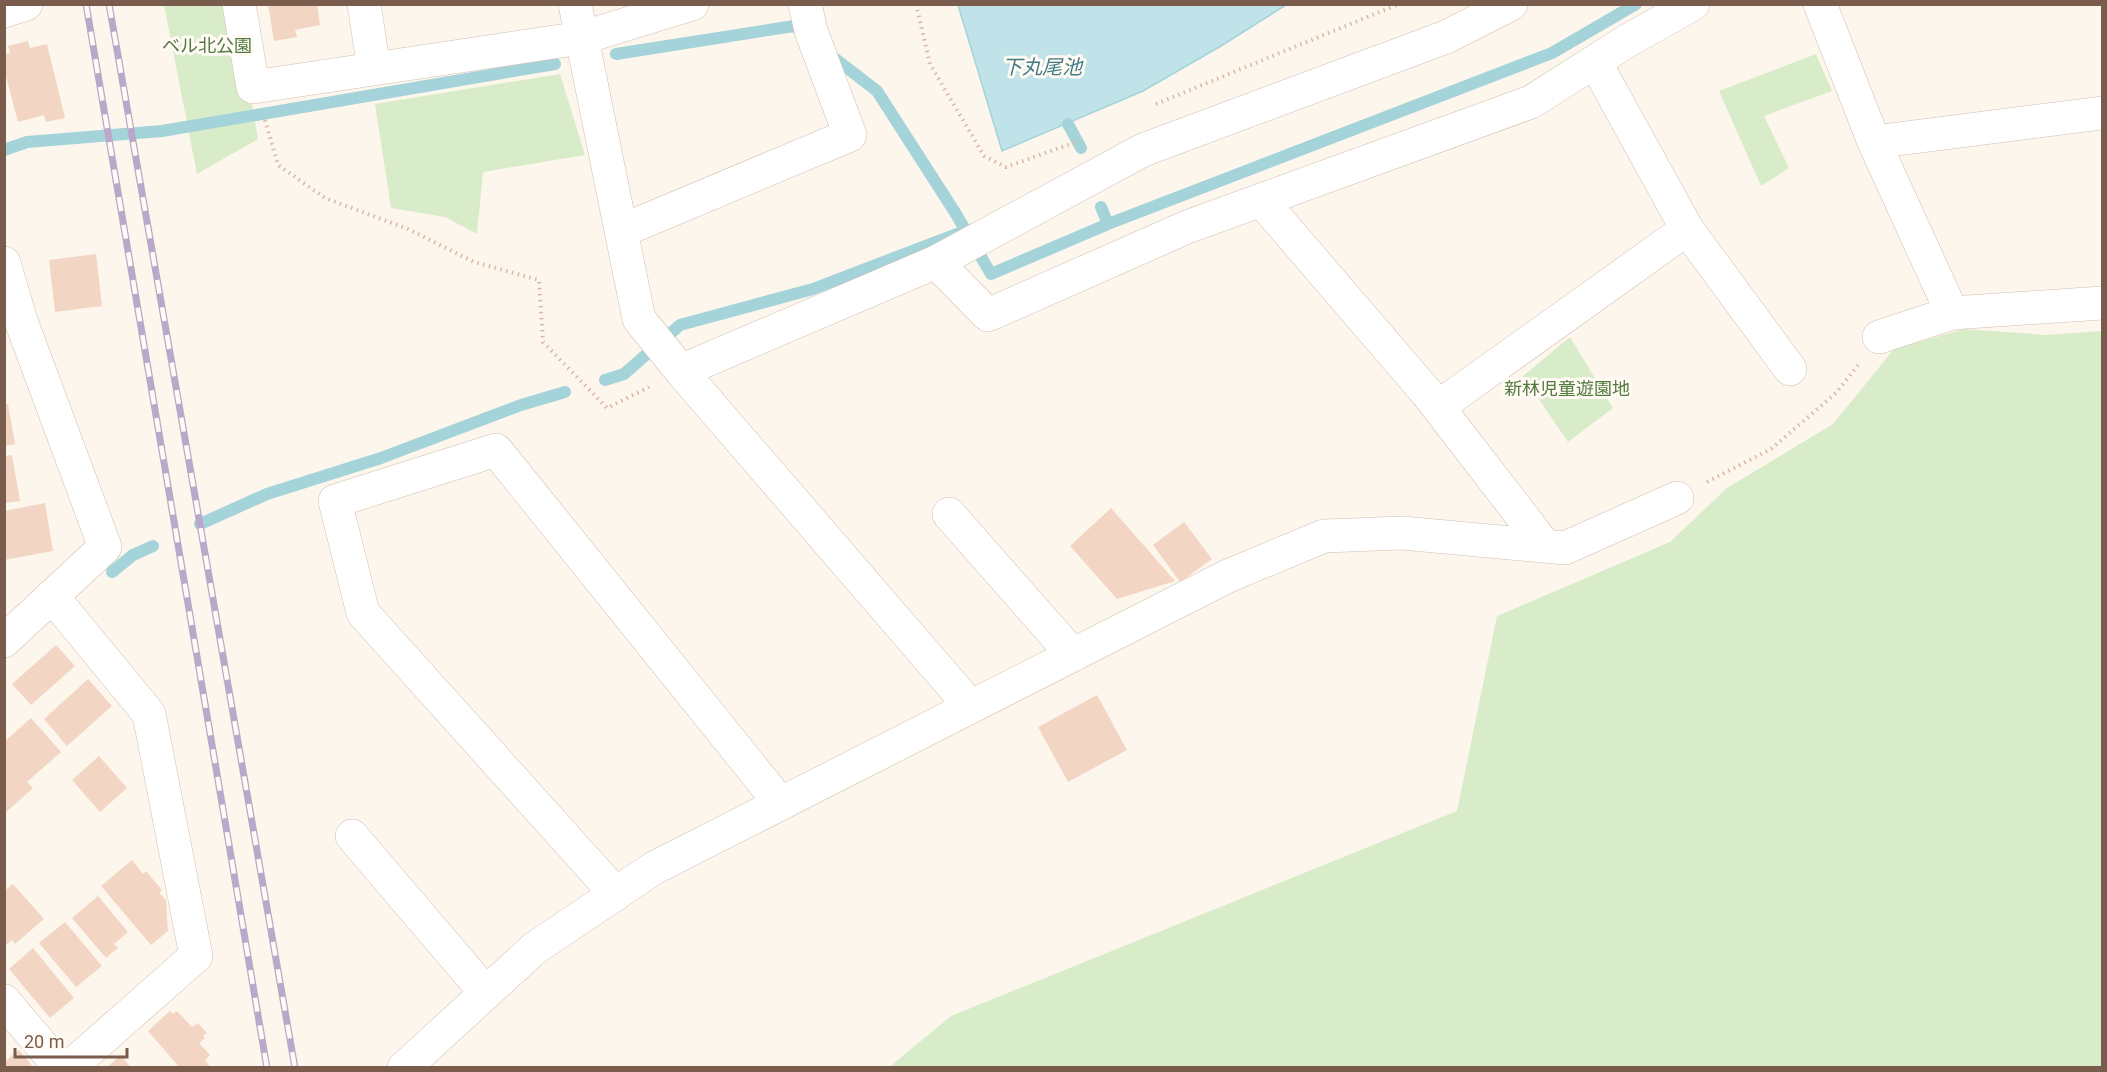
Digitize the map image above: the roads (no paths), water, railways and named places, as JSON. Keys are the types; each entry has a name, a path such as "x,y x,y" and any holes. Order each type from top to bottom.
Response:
{"street":[{"path":"4,11 26,4"},
{"path":"239,4 253,87 581,38 693,4"},
{"path":"364,4 374,69"},
{"path":"575,4 639,320 971,707"},
{"path":"677,366 961,249 1143,150 1446,38 1511,4"},
{"path":"961,249 988,315 1187,227 1531,102 1627,41 1693,4"},
{"path":"1820,4 1874,142 1952,313"},
{"path":"621,231 850,135 808,18"},
{"path":"1595,62 1687,229 1790,369"},
{"path":"1874,142 2103,113"},
{"path":"1261,200 1438,407 1545,546"},
{"path":"1438,407 1687,229"},
{"path":"4,263 21,321 105,547 4,641"},
{"path":"1879,338 1952,313 2103,303"},
{"path":"616,894 363,613 335,501 496,450 781,804"},
{"path":"404,1068 535,948 654,867 1228,576 1324,536 1402,533 1565,548 1677,498"},
{"path":"949,514 1073,655"},
{"path":"52,596 149,714 196,956 69,1068"},
{"path":"352,836 486,993"},
{"path":"4,1001 61,1068"}],"water":[{"name":"下丸尾池","path":"958,4 1286,5 1143,91 1002,151"}],"waterway":[{"path":"829,54 877,91 956,214 991,274 1108,224 1552,53 1636,4"},
{"path":"616,54 794,26 806,35"},
{"path":"4,150 27,142 162,131 555,64"},
{"path":"1068,124 1081,148"},
{"path":"1101,207 1108,224"},
{"path":"605,380 624,374 680,325 813,289 962,232"},
{"path":"200,524 267,494 381,458 521,405 565,392"},
{"path":"112,572 133,555 153,546"}],"railway":[{"path":"86,4 267,1068"},
{"path":"109,4 295,1068"}],"park label":[{"name":"ベル北公園","path":"207,46"},
{"name":"新林児童遊園地","path":"1567,389"}]}
